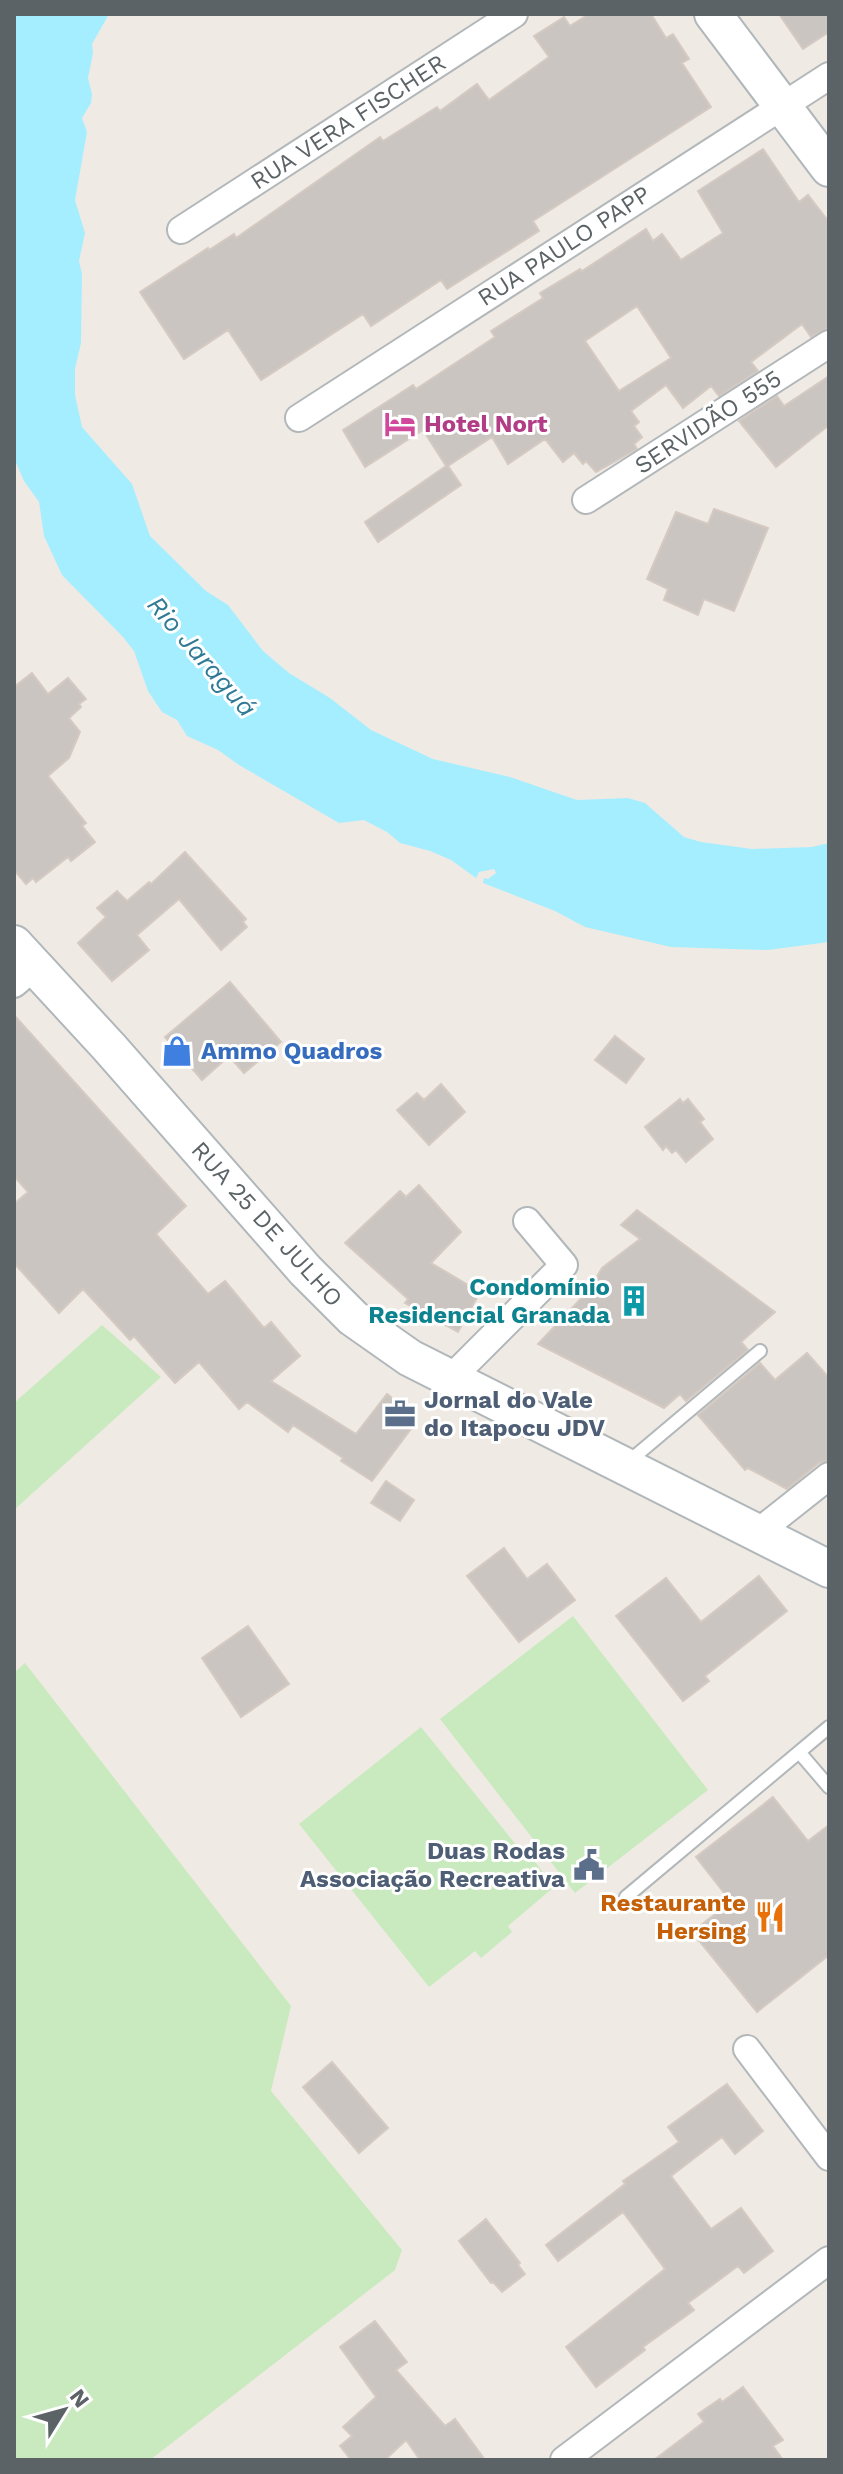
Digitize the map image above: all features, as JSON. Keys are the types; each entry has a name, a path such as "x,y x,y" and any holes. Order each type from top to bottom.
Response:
{"main road":[{"path":"713,14 829,168"},
{"name":"RUA 25 DE JULHO","path":"21,965 353,1318 399,1350 451,1378 829,1569"}],"street":[{"name":"RUA VERA FISCHER","path":"181,230 514,14"},
{"name":"RUA PAULO PAPP","path":"299,418 829,76"},
{"name":"SERVIDÃO 555","path":"586,500 829,344"},
{"path":"451,1378 564,1265 527,1221"},
{"path":"757,1533 829,1476"},
{"path":"747,2049 829,2157"},
{"path":"564,2460 829,2260"}],"lane":[{"path":"625,1465 760,1351"},
{"path":"626,1897 829,1727"},
{"path":"799,1752 829,1787"}],"green space":[{"path":"102,1325 161,1377 14,1510 14,1403"},
{"path":"573,1616 708,1790 575,1893 440,1719"},
{"path":"25,1663 291,2006 271,2091 402,2250 395,2270 150,2460 14,2460 14,1673"},
{"path":"421,1727 554,1887 508,1926 512,1932 481,1958 475,1951 429,1987 299,1824"}],"water":[{"name":"Rio Jaraguá","path":"14,14 109,14 92,44 88,78 91,103 82,118 87,132 75,200 85,233 79,261 82,274 81,343 75,369 75,395 82,427 132,484 150,536 206,591 228,605 263,651 289,673 330,698 371,730 433,759 510,777 577,800 628,798 645,803 684,837 701,842 752,849 812,847 829,843 829,942 768,950 671,947 585,927 555,911 483,883 484,878 488,879 496,873 494,869 479,872 476,878 451,860 400,843 364,820 339,823 218,750 187,736 177,720 162,712 148,691 134,651 62,575 44,536 39,502 24,481 14,458"}],"building":[{"path":"589,14 651,14 666,38 673,34 689,59 682,63 711,107 533,221 539,231 447,289 441,280 371,326 363,314 261,380 228,330 184,359 140,292 208,248 234,234 236,238 380,137 383,141 437,107 440,111 477,84 489,100 549,57 534,36 564,17 570,26"},
{"path":"779,14 829,14 829,32 803,49"},
{"path":"763,149 799,202 808,195 829,222 829,328 811,337 802,324 751,362 758,371 719,396 711,386 683,408 666,385 631,411 639,422 634,426 642,437 634,444 637,449 596,472 586,461 583,464 574,453 563,462 545,439 508,464 492,437 448,466 461,485 378,542 365,522 446,466 423,430 365,467 343,430 413,385 416,389 495,337 491,331 543,298 540,293 580,269 582,271 646,229 653,241 662,234 681,260 723,233 698,191","holes":["637,306 671,358 619,391 585,341"]},
{"path":"829,376 829,425 776,467 739,421 777,396 784,406"},
{"path":"714,509 768,528 734,611 704,599 698,615 664,600 668,589 647,579 676,512 708,524"},
{"path":"32,673 48,694 68,678 86,699 69,718 80,732 69,758 48,776 86,823 82,826 95,842 71,861 68,857 36,882 33,878 26,884 14,870 14,687"},
{"path":"185,852 246,919 243,922 247,927 221,950 179,899 137,935 149,950 112,981 78,943 106,917 97,908 117,891 127,901 149,882 151,884"},
{"path":"230,982 281,1042 244,1073 229,1056 202,1080 165,1037"},
{"path":"14,1015 186,1206 156,1234 208,1294 225,1281 264,1328 271,1322 300,1356 271,1381 356,1434 387,1394 416,1417 416,1422 372,1481 293,1425 288,1432 247,1402 239,1409 199,1362 175,1383 134,1336 130,1340 83,1289 59,1313 14,1263 14,1204 28,1192 14,1176"},
{"path":"615,1036 644,1059 626,1083 595,1060"},
{"path":"441,1084 465,1112 429,1145 397,1110 417,1093 424,1100"},
{"path":"680,1099 683,1103 688,1099 704,1119 700,1122 713,1139 686,1162 676,1150 672,1153 666,1146 663,1150 645,1127"},
{"path":"419,1185 461,1232 431,1263 480,1292 458,1332 405,1303 408,1299 345,1243 400,1191 406,1197"},
{"name":"Condomínio Residencial Granada","path":"637,1210 775,1312 741,1342 748,1350 686,1401 680,1394 664,1408 538,1344 589,1290 602,1268 640,1239 621,1225"},
{"path":"807,1353 829,1378 829,1460 819,1463 787,1489 748,1468 745,1470 698,1415 760,1363 775,1380"},
{"path":"386,1481 414,1500 400,1521 371,1503"},
{"path":"504,1548 527,1579 547,1564 575,1600 519,1642 467,1576"},
{"path":"759,1576 787,1611 705,1676 709,1681 683,1701 616,1616 666,1578 701,1622"},
{"path":"248,1626 289,1684 241,1717 202,1658"},
{"name":"Restaurante Hersing","path":"773,1797 808,1841 829,1825 829,1955 757,2012 692,1932 731,1902 696,1857"},
{"path":"332,2062 388,2128 359,2153 303,2087"},
{"path":"727,2084 763,2131 735,2154 722,2137 671,2176 711,2229 741,2208 773,2251 744,2273 738,2266 688,2303 694,2310 643,2347 645,2350 596,2387 566,2347 665,2269 623,2212 558,2261 546,2245 625,2184 623,2181 679,2142 668,2127"},
{"path":"486,2219 525,2274 502,2292 491,2283 459,2241"},
{"path":"375,2321 407,2362 396,2370 445,2426 455,2419 485,2460 420,2460 406,2440 385,2460 351,2460 340,2446 352,2436 343,2427 376,2397 340,2347"},
{"path":"743,2387 783,2440 773,2446 783,2460 654,2460 704,2422 698,2414"}],"place":[{"name":"Hotel Nort","path":"400,424"},
{"name":"Ammo Quadros","path":"177,1051"},
{"name":"Condomínio Residencial Granada","path":"634,1301"},
{"name":"Jornal do Vale do Itapocu JDV","path":"400,1414"},
{"name":"Duas Rodas Associação Recreativa","path":"589,1865"},
{"name":"Restaurante Hersing","path":"770,1917"}]}
